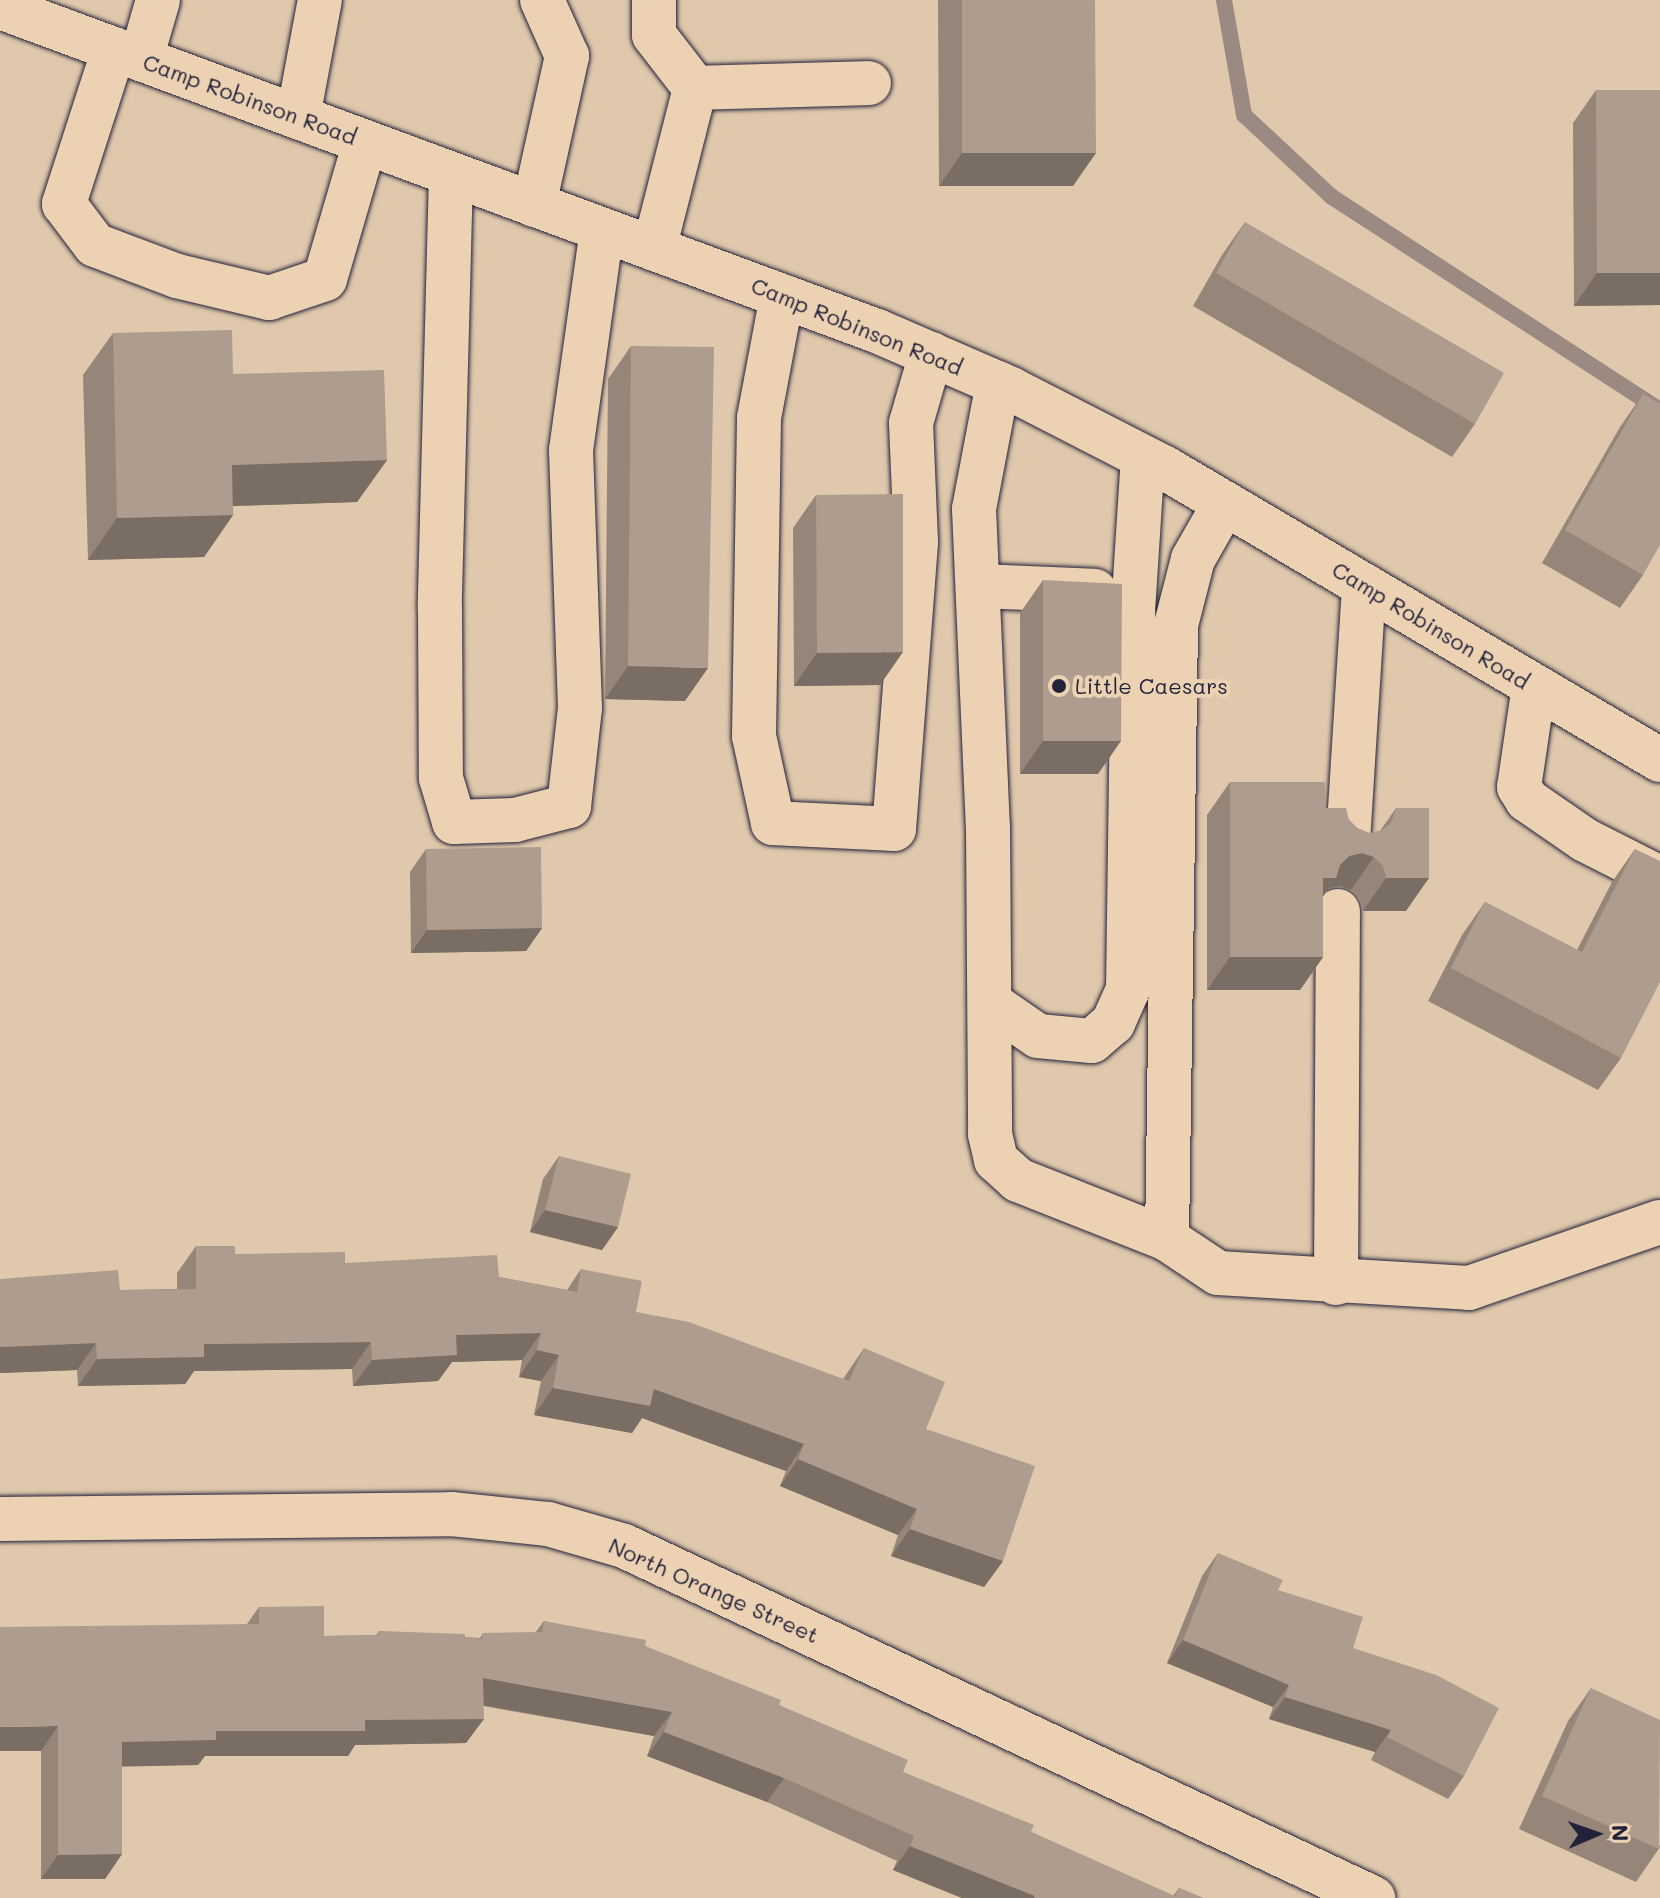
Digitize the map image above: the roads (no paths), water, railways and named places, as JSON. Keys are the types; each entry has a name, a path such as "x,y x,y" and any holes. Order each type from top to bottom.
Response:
{"main road":[{"path":"158,0 128,54 64,204 95,245 177,276 269,298 325,279 365,142"},
{"path":"298,117 320,0"},
{"path":"534,205 567,56 542,0"},
{"path":"654,0 654,35 695,88"},
{"name":"Camp Robinson Road","path":"0,7 782,296 998,383 1225,503 1660,760"},
{"path":"695,88 869,83"},
{"path":"654,249 695,88"},
{"path":"451,174 440,639 441,778 454,822 515,820 569,806 580,708 571,450 602,230"},
{"path":"782,296 759,434 754,736 773,823 894,829 916,542 911,423 931,354"},
{"path":"998,383 974,509 988,827 990,1134 996,1160 1018,1180 1167,1239 1218,1273 1336,1283 1469,1288 1660,1222"},
{"path":"990,1005 1038,1036 1092,1041 1113,1023 1128,990 1134,593 1143,457"},
{"path":"1167,1239 1176,625 1193,559 1225,503"},
{"path":"1348,841 1364,585"},
{"path":"978,586 1134,593"},
{"path":"1534,686 1519,787 1527,800 1585,840 1660,878"},
{"path":"1336,1283 1338,911"},
{"name":"North Orange Street","path":"0,1519 451,1514 548,1524 624,1546 1373,1898"}],"waterway":[{"path":"1224,0 1244,115 1332,197 1660,410"}],"place":[{"name":"Little Caesars","path":"1059,686"}]}
